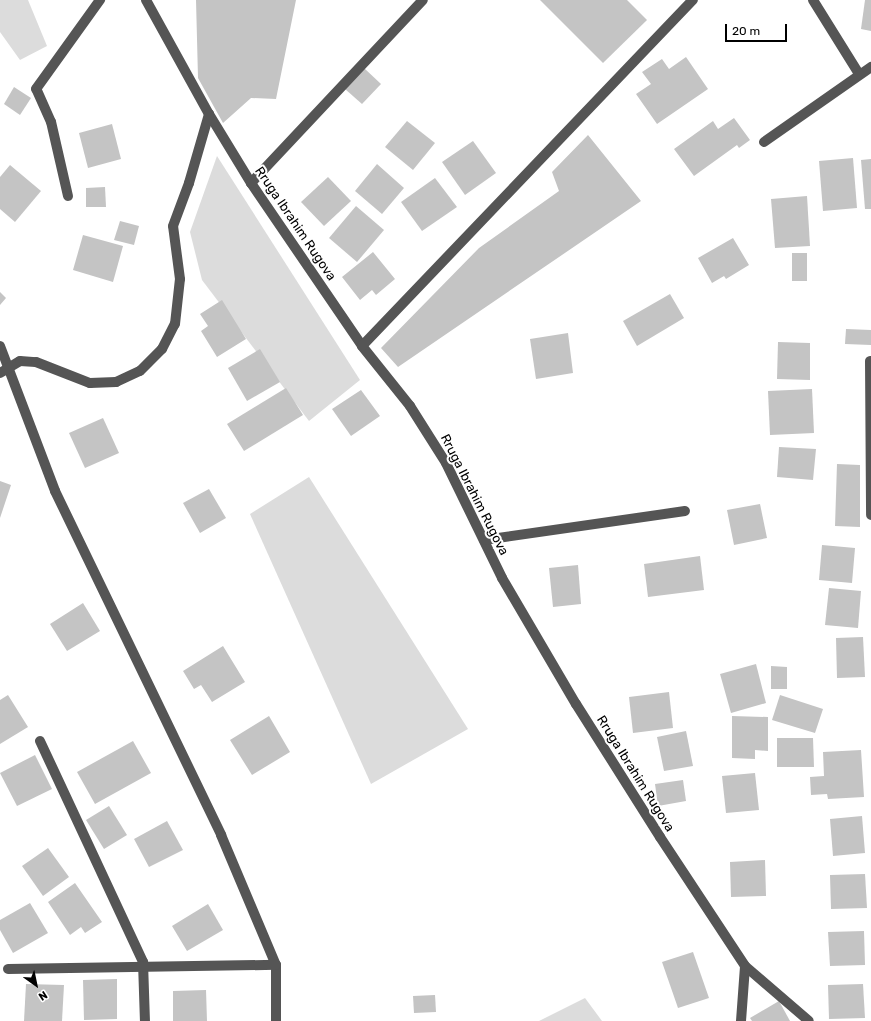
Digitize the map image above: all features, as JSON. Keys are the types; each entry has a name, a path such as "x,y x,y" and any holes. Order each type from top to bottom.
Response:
{"street":[{"path":"68,196 51,122 36,89 100,0"},
{"name":"Rruga Ibrahim Rugova","path":"146,0 209,114 251,183 362,346 410,406 446,463 502,578 576,704 745,966 808,1021"},
{"path":"251,183 423,0"},
{"path":"362,346 693,0"},
{"path":"813,0 859,74"},
{"path":"764,142 871,67"},
{"path":"4,370 20,361 36,362 90,383 116,382 140,371 162,349 175,324 180,279 173,226 189,183 209,114"},
{"path":"0,346 4,370 55,491 221,835 276,965 276,1021"},
{"path":"870,361 871,515"},
{"path":"484,540 685,511"},
{"path":"40,741 143,967 145,1021"},
{"path":"8,969 276,965"},
{"path":"741,1021 745,966"}],"shaded area":[{"path":"0,0 28,0 47,46 20,60 0,32"},
{"path":"217,156 360,380 309,421 202,280 190,232"},
{"path":"309,477 468,729 371,784 250,514"},
{"path":"585,998 602,1021 539,1021"}],"building":[{"path":"196,0 296,0 276,99 251,98 223,123 198,78"},
{"path":"540,0 627,0 647,20 603,63"},
{"path":"865,0 871,0 871,31 861,29"},
{"path":"686,57 708,89 657,124 636,94 651,84 642,72 662,59 669,69"},
{"path":"364,68 381,84 362,104 345,89"},
{"path":"14,87 31,98 20,115 4,104"},
{"path":"734,118 750,140 739,148 737,145 694,176 674,149 713,121 718,129"},
{"path":"407,121 435,143 413,170 385,147"},
{"path":"112,124 121,159 88,168 79,133"},
{"path":"588,135 641,201 398,367 381,348 479,248 559,191 552,172"},
{"path":"473,141 496,173 465,195 442,162"},
{"path":"853,158 857,208 823,211 819,161"},
{"path":"871,159 871,209 865,209 861,160"},
{"path":"377,164 404,188 382,214 355,191"},
{"path":"10,165 41,191 15,222 0,209 0,177"},
{"path":"328,177 351,201 324,226 301,202"},
{"path":"435,178 457,207 422,231 401,202"},
{"path":"105,187 106,207 86,207 86,188"},
{"path":"807,196 810,246 775,248 771,199"},
{"path":"356,206 384,230 357,262 329,238"},
{"path":"120,221 139,226 134,245 114,240"},
{"path":"83,235 123,246 113,282 73,270"},
{"path":"733,238 749,265 726,279 724,276 712,283 698,258"},
{"path":"373,252 395,279 376,295 372,290 360,300 342,277"},
{"path":"792,253 807,253 807,281 792,281"},
{"path":"0,292 6,298 0,305"},
{"path":"670,294 684,318 637,346 623,321"},
{"path":"222,300 246,339 217,357 201,331 208,326 200,314"},
{"path":"846,329 871,330 871,345 845,344"},
{"path":"568,333 573,373 536,379 530,339"},
{"path":"778,342 810,343 810,380 777,379"},
{"path":"260,349 280,382 247,401 228,368"},
{"path":"286,388 303,415 244,451 227,424"},
{"path":"812,389 814,433 770,435 768,391"},
{"path":"361,390 380,416 351,436 332,409"},
{"path":"103,418 119,453 85,468 69,433"},
{"path":"779,447 816,449 813,480 777,477"},
{"path":"837,464 860,465 860,527 835,526"},
{"path":"0,481 11,485 0,518"},
{"path":"209,489 226,518 200,533 183,503"},
{"path":"760,504 767,538 734,545 727,510"},
{"path":"822,545 855,548 852,583 819,580"},
{"path":"700,556 704,590 648,597 644,564"},
{"path":"578,565 581,604 553,607 549,568"},
{"path":"829,588 861,591 858,628 825,625"},
{"path":"83,603 100,631 67,651 50,624"},
{"path":"863,637 865,677 837,678 836,638"},
{"path":"223,646 245,682 212,702 201,685 194,689 183,671"},
{"path":"756,664 766,703 731,713 720,674"},
{"path":"771,666 787,667 787,689 771,689"},
{"path":"669,692 673,728 633,733 629,697"},
{"path":"8,695 28,727 0,744 0,700"},
{"path":"780,695 823,709 815,733 772,720"},
{"path":"269,716 290,752 252,775 230,740"},
{"path":"732,716 768,717 768,751 755,750 755,759 732,758"},
{"path":"686,731 693,766 664,771 657,737"},
{"path":"777,738 813,738 814,767 777,767"},
{"path":"133,741 151,773 95,804 77,772"},
{"path":"861,750 864,797 828,799 827,794 811,795 810,777 824,776 823,752"},
{"path":"35,755 52,789 17,806 0,773"},
{"path":"755,773 759,810 726,813 722,776"},
{"path":"683,780 686,801 658,806 655,784"},
{"path":"109,806 127,835 104,849 86,820"},
{"path":"862,816 865,853 833,856 830,819"},
{"path":"167,821 183,850 149,867 134,839"},
{"path":"48,848 69,877 43,896 22,866"},
{"path":"765,860 766,896 731,897 730,862"},
{"path":"865,874 867,908 831,909 830,875"},
{"path":"75,883 102,922 85,933 81,927 70,935 48,902"},
{"path":"30,903 48,933 13,953 0,930 0,920"},
{"path":"208,904 223,930 187,951 172,926"},
{"path":"864,931 865,965 830,966 828,932"},
{"path":"693,952 709,998 678,1008 662,962"},
{"path":"117,979 117,1019 84,1020 83,980"},
{"path":"26,984 64,985 62,1021 24,1021"},
{"path":"863,984 865,1018 829,1019 828,985"},
{"path":"206,990 207,1021 173,1021 173,991"},
{"path":"435,995 436,1012 414,1013 413,996"},
{"path":"779,1001 790,1021 752,1021 750,1018"}]}
